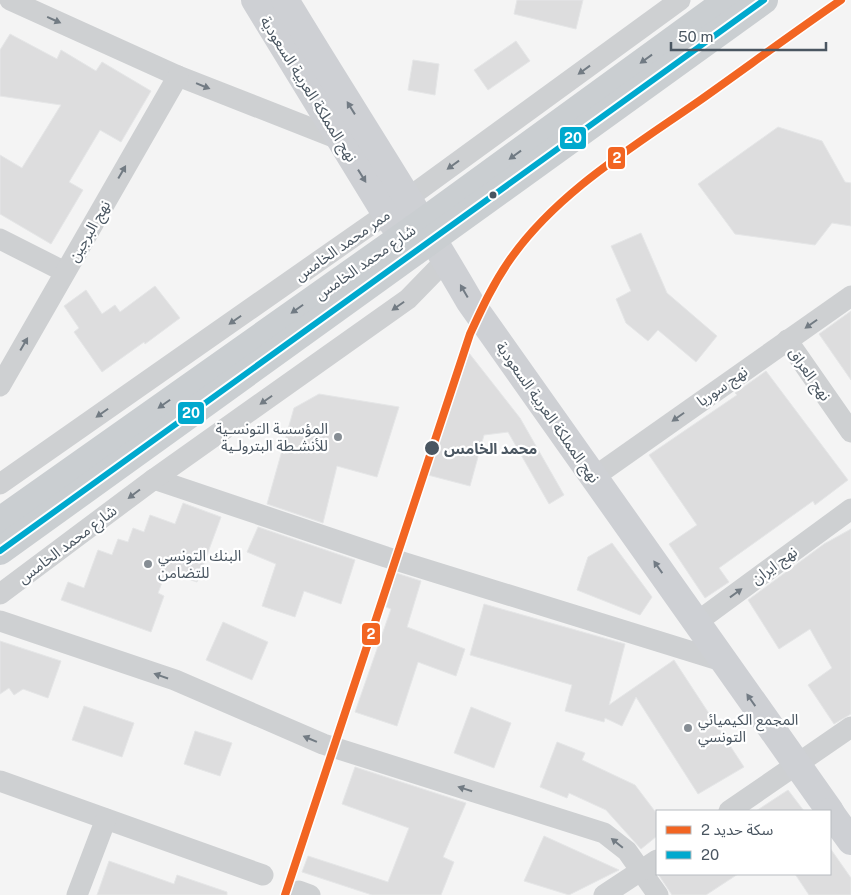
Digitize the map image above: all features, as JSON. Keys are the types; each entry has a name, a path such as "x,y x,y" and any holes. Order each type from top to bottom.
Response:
{"main road":[{"name":"نهج المملكة العربية السعودية","path":"254,0 340,140 397,207 470,302 829,810"},
{"name":"نهج المملكة العربية السعودية","path":"285,0 397,207"},
{"name":"شارع محمد الخامس","path":"0,520 424,241 728,0"},
{"name":"شارع محمد الخامس","path":"0,551 424,241 764,0"},
{"name":"نهج المملكة العربية السعودية","path":"831,812 851,842"}],"street":[{"path":"10,0 178,76 340,140"},
{"name":"ممر محمد الخامس","path":"0,484 397,207 680,0"},
{"name":"نهج البرجين","path":"0,386 178,76"},
{"path":"0,239 65,272"},
{"name":"شارع محمد الخامس","path":"0,594 154,479 408,299 424,241"},
{"name":"نهج سوريا","path":"594,477 851,296"},
{"name":"نهج العراق","path":"787,340 851,432"},
{"path":"154,479 386,558 725,662"},
{"name":"نهج ايران","path":"697,622 851,509"},
{"path":"0,621 175,680 328,746 604,834 627,852 649,865 658,895"},
{"path":"730,810 851,727"},
{"path":"0,781 263,875"},
{"path":"77,895 106,820"},
{"path":"604,895 649,865"}],"building":[{"path":"517,0 583,0 576,29 514,14"},
{"path":"10,34 57,59 61,50 96,71 102,62 151,91 121,142 100,130 69,182 83,190 51,244 0,214 0,155 22,168 61,105 0,96 0,50"},
{"path":"516,41 530,61 488,90 474,70"},
{"path":"413,60 439,64 435,95 408,90"},
{"path":"778,127 822,141 845,182 851,183 851,226 832,223 815,245 735,234 698,184"},
{"path":"641,233 667,293 717,336 696,362 658,330 648,341 626,323 616,299 631,291 611,246"},
{"path":"155,286 180,318 102,372 74,332 79,328 64,306 86,290 102,314 115,305 120,312"},
{"path":"851,311 851,380 819,334"},
{"path":"469,353 520,418 564,495 549,504 508,432 484,435 470,486 428,475"},
{"path":"766,371 848,480 815,505 813,501 719,568 729,582 705,598 669,544 697,525 649,455 737,395 735,393"},
{"name":"المؤسسة التونسـية للأنشـطة البترولـية","path":"319,394 399,407 377,477 337,466 323,523 267,504 294,408"},
{"name":"البنك التونسي للتضامن","path":"183,503 221,517 197,582 166,572 158,593 164,596 151,632 61,600 68,582 84,588 98,550 112,555 118,539 128,542 133,528 144,532 150,515 175,524"},
{"path":"258,527 355,560 341,604 304,591 295,617 262,606 276,564 247,552"},
{"path":"851,529 851,714 834,724 808,685 832,668 810,629 779,649 748,600 824,544"},
{"path":"612,543 652,597 640,615 577,590 588,557"},
{"path":"396,573 421,581 407,627 465,649 456,676 418,662 397,726 355,712 391,609 386,607"},
{"path":"484,604 625,644 609,705 674,660 744,767 698,794 636,697 622,726 605,718 604,722 565,711 572,685 470,655"},
{"path":"223,622 268,642 252,680 206,660"},
{"path":"0,641 61,661 48,698 23,689 14,695 9,688 0,694"},
{"path":"84,706 134,723 122,757 72,740"},
{"path":"471,707 511,723 494,768 454,753"},
{"path":"195,731 232,743 220,776 184,764"},
{"path":"557,742 585,753 582,760 635,785 656,813 656,837 641,849 606,810 569,793 567,798 540,787"},
{"path":"355,767 466,803 443,857 454,862 441,895 372,895 302,872 308,856 388,882 409,828 342,804"},
{"path":"788,790 803,810 758,810"},
{"path":"544,836 619,870 569,895 524,881"},
{"path":"831,849 851,878 851,895 809,895 796,875 831,875"},
{"path":"109,861 174,884 177,875 227,892 227,895 97,895"},
{"path":"659,875 736,875 706,895 672,895"}],"rail line":[{"name":"2","path":"285,895 470,334 503,270 528,236 549,214 597,173 841,0"}],"transit line":[{"name":"20","path":"0,551 764,0"}],"place":[{"name":"المؤسسة التونسـية للأنشـطة البترولـية","path":"338,437"},
{"name":"محمد الخامس","path":"432,448"},
{"name":"البنك التونسي للتضامن","path":"148,564"},
{"name":"المجمع الكيميائي التونسي","path":"688,728"}]}
